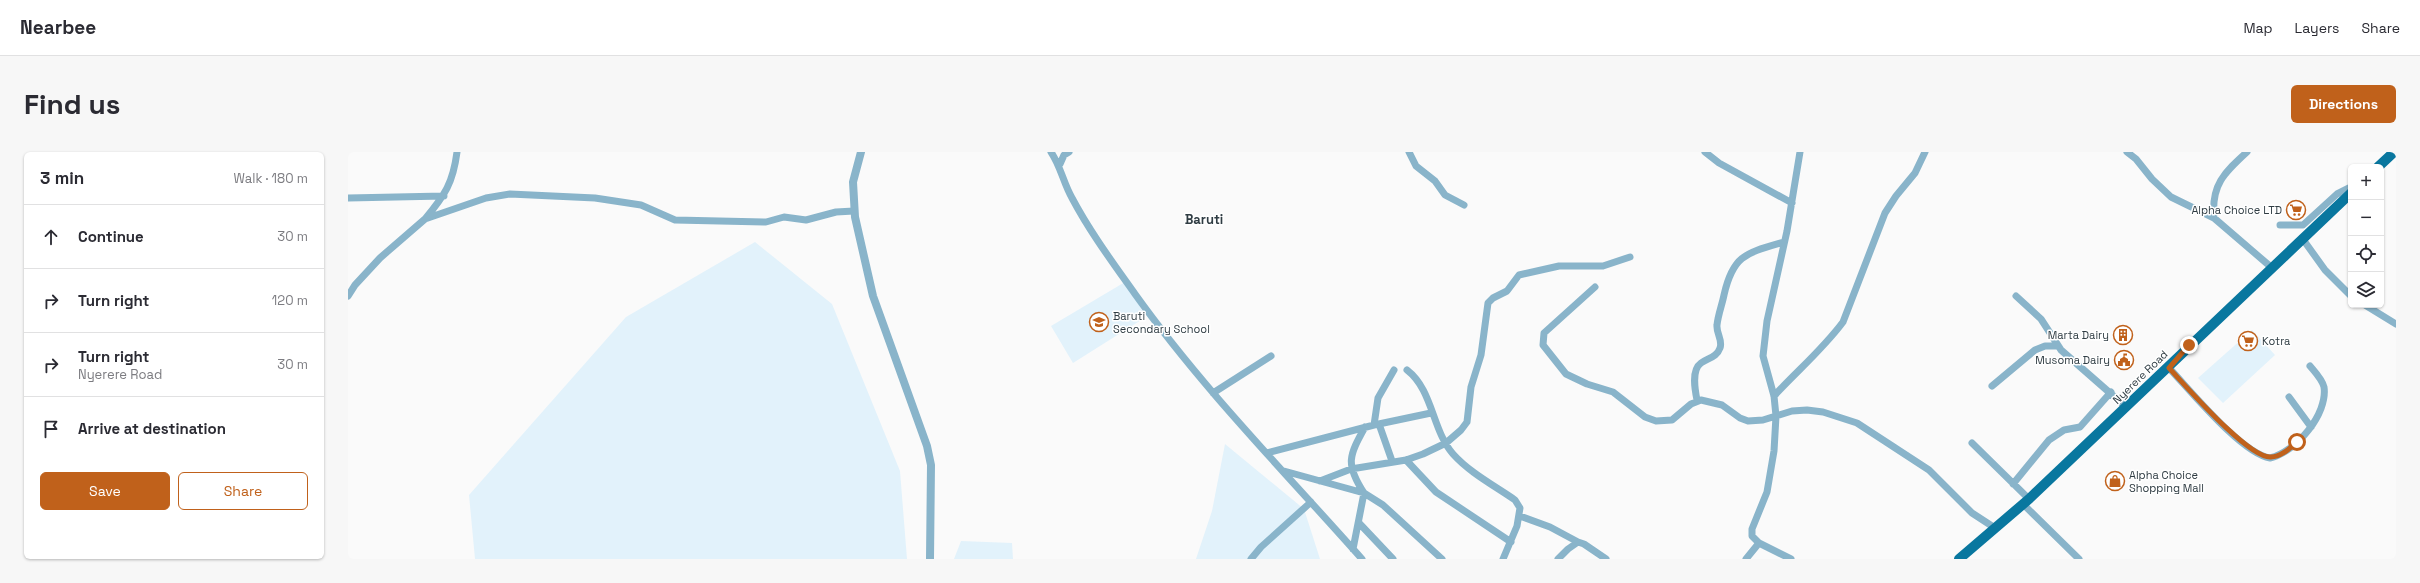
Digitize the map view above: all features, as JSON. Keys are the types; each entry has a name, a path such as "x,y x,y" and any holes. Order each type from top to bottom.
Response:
{"main road":[{"path":"2381,164 2394,152"},
{"name":"Nyerere Road","path":"1959,559 2026,501 2169,368 2189,345 2348,196"}],"street":[{"path":"348,296 355,285 380,258 425,219 444,196 454,173 457,152"},
{"path":"861,152 853,182 854,211 873,296 927,446 931,465 930,559"},
{"path":"1051,152 1060,164 1062,179 1084,219 1151,316 1213,393 1362,559"},
{"path":"1060,164 1064,155 1069,152"},
{"path":"1409,152 1416,166 1435,181 1446,195 1464,205"},
{"path":"1706,152 1719,163 1792,203"},
{"path":"1791,559 1758,543 1752,536 1752,529 1770,478 1776,416 1774,396 1763,356 1769,309 1792,203 1800,152"},
{"path":"1774,396 1802,364 1834,334 1843,322 1885,213 1896,196 1915,173 1924,152"},
{"path":"2127,152 2136,159 2152,179 2171,197 2214,218 2271,268"},
{"path":"2214,218 2214,197 2220,180 2247,152"},
{"path":"2280,225 2303,225 2337,194 2348,188"},
{"path":"425,219 486,198 510,194 595,198 628,202 675,220 766,222 784,217 806,220 836,212 854,211"},
{"path":"348,198 444,196"},
{"path":"2302,238 2325,270 2348,293"},
{"path":"1697,400 1695,387 1697,368 1700,363 1717,354 1720,349 1721,344 1717,324 1729,273 1738,261 1760,248 1784,242"},
{"path":"1320,481 1351,469 1392,461 1406,460 1446,443 1461,430 1466,422 1471,387 1482,348 1488,303 1493,298 1507,292 1515,278 1526,273 1559,266 1600,267 1630,257"},
{"path":"1595,286 1544,333 1543,345 1559,368 1570,376 1613,392 1645,416 1656,421 1672,420 1697,400 1722,405 1740,418 1748,421 1763,420 1807,410 1823,412 1857,423 1929,470 1972,513 1995,528"},
{"path":"2016,296 2041,319 2057,346 2126,407"},
{"path":"2370,308 2396,324"},
{"path":"1992,386 2035,350 2045,346 2057,346"},
{"path":"1213,393 1270,356"},
{"path":"2169,368 2239,440 2261,456 2277,456 2287,451 2311,427 2321,405 2324,392 2323,385 2310,366"},
{"path":"1392,461 1376,424 1378,398 1394,370"},
{"path":"1407,370 1418,380 1446,443 1453,454 1465,465 1515,500 1520,508 1520,516 1503,559"},
{"path":"2013,484 2049,440 2060,432 2080,427 2110,392"},
{"path":"2289,397 2311,427"},
{"path":"1267,453 1376,424 1432,413"},
{"path":"1353,549 1364,493 1351,469 1351,457 1365,427"},
{"path":"1972,443 2013,484 2026,501 2079,559"},
{"path":"1406,460 1436,492 1511,542"},
{"path":"1284,471 1364,493 1383,505 1442,559"},
{"path":"1251,559 1261,547 1311,502"},
{"path":"1520,516 1550,527 1584,544 1606,559"},
{"path":"1359,523 1393,559"},
{"path":"1558,559 1573,544 1578,542"},
{"path":"1746,559 1758,543"}],"shaded area":[{"path":"755,242 832,304 900,471 907,559 475,559 469,495 626,317"},
{"name":"Baruti Secondary School","path":"1125,282 1146,317 1073,363 1051,326"},
{"path":"2252,330 2275,355 2223,403 2198,378"},
{"path":"1225,444 1304,509 1320,559 1196,559 1212,511"},
{"path":"961,541 1012,543 1013,559 954,559"}],"place":[{"name":"Alpha Choice LTD","path":"2296,210"},
{"name":"Baruti Secondary School","path":"1099,322"},
{"name":"Marta Dairy","path":"2123,335"},
{"name":"Kotra","path":"2248,341"},
{"name":"Musoma Dairy","path":"2124,360"},
{"name":"Alpha Choice Shopping Mall","path":"2115,481"}],"district":[{"name":"Baruti","path":"1204,219"}],"route":[{"path":"2189,345 2169,368 2239,440 2253,452 2270,458 2287,451 2297,442"}]}
